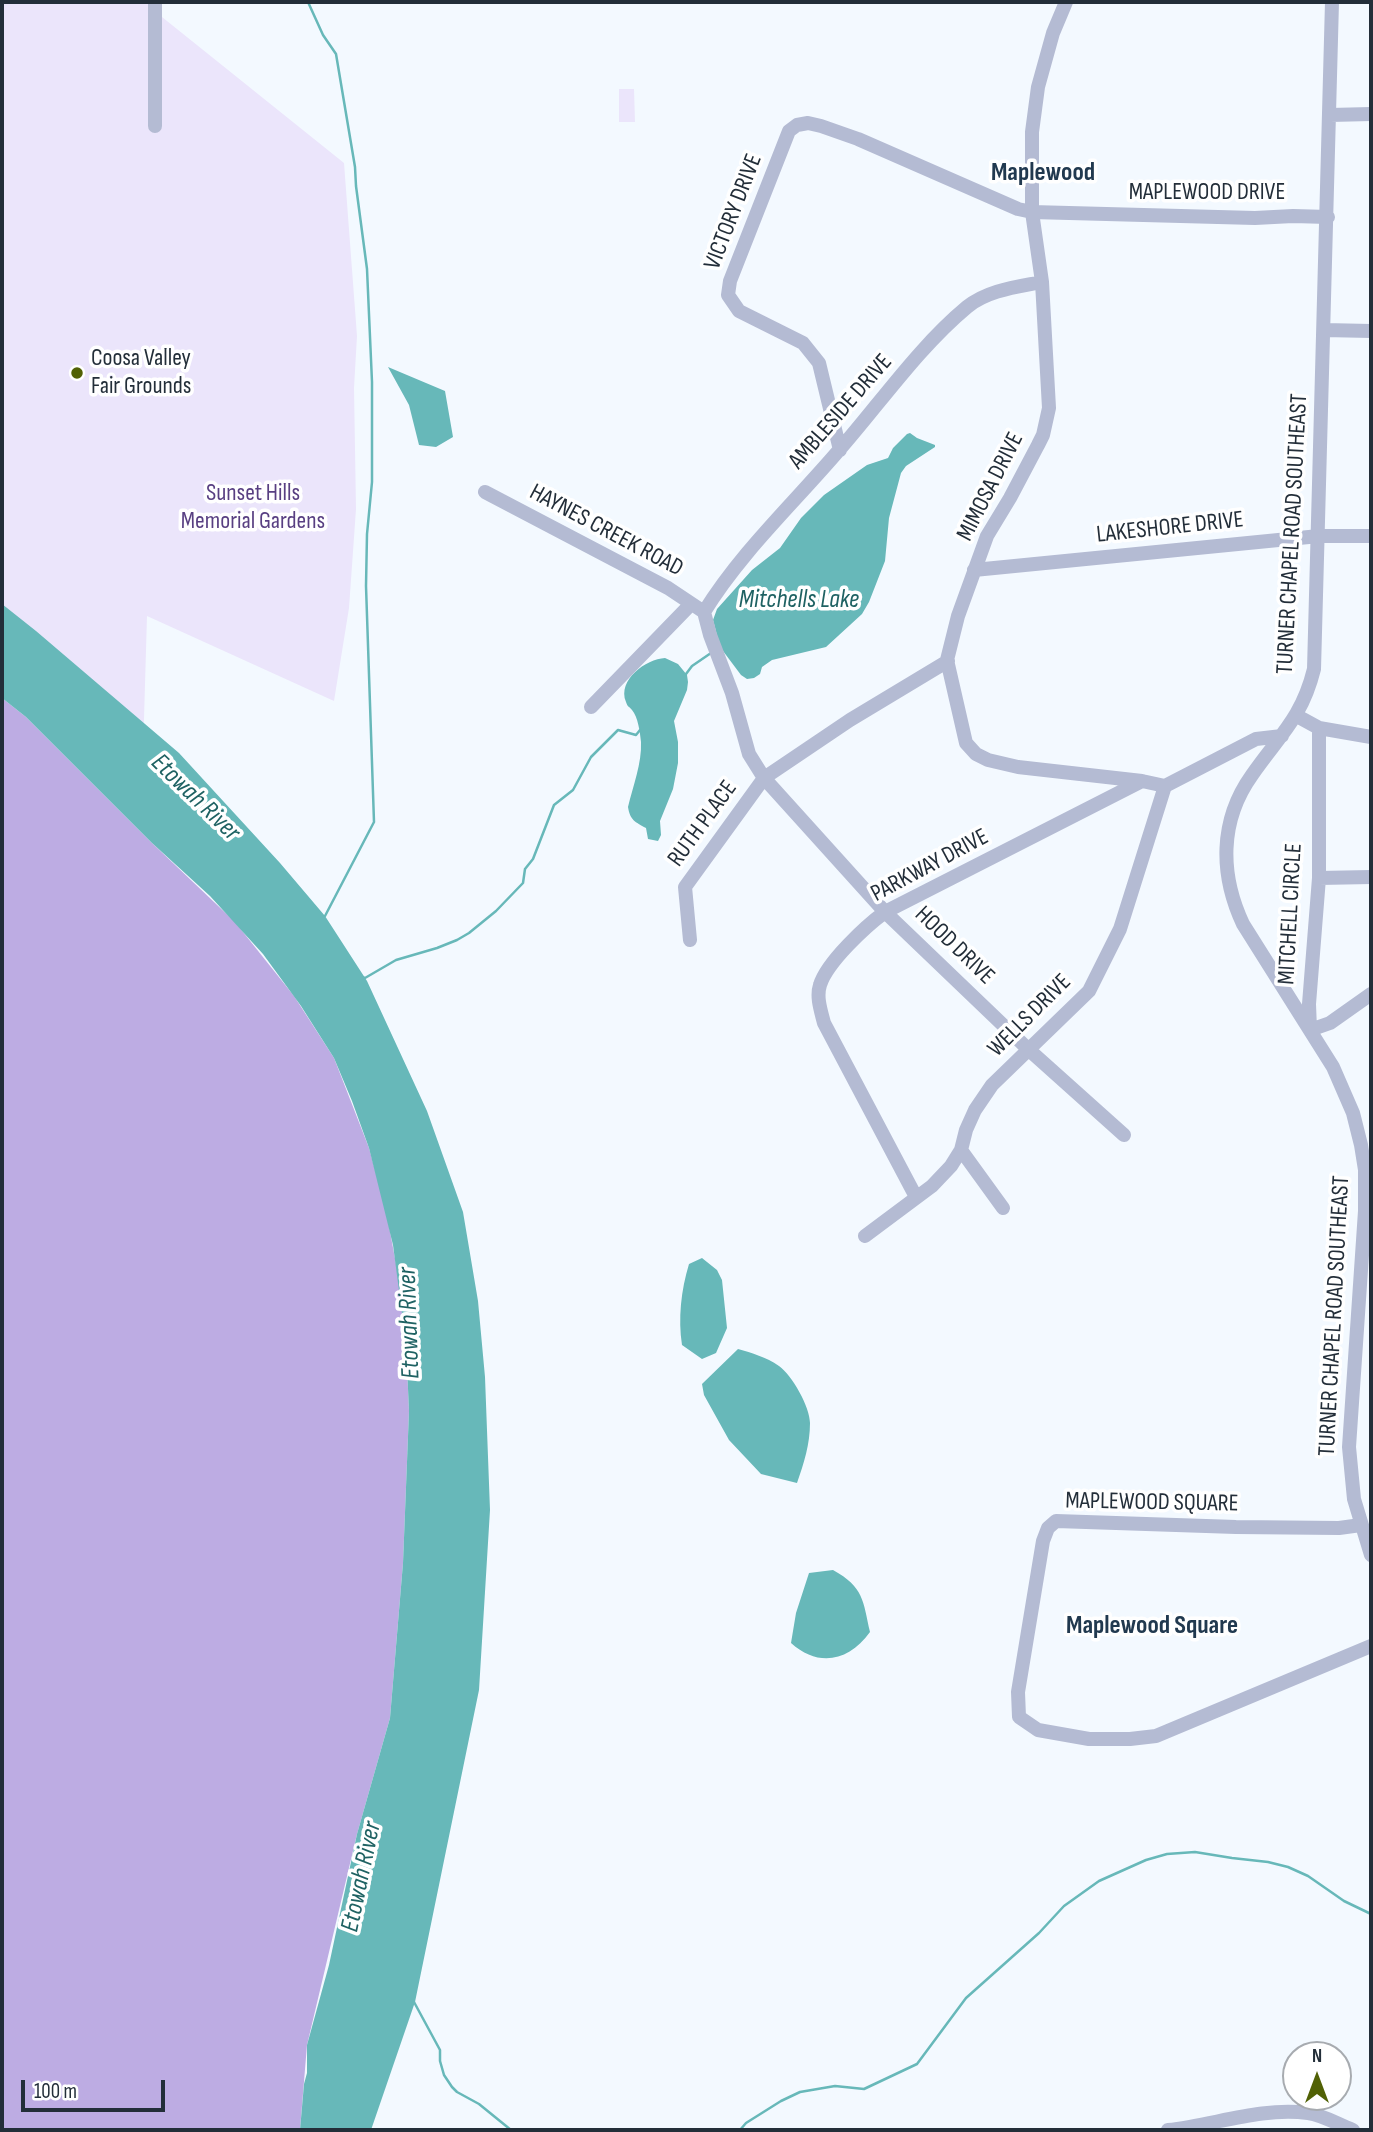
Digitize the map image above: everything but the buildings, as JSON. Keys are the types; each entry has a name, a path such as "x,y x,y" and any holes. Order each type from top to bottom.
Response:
{"street":[{"path":"155,2 155,127"},
{"name":"MIMOSA DRIVE","path":"1066,2 1053,33 1038,88 1032,132 1032,212 1042,282 1049,408 1043,435 987,536 958,617 948,662 966,743 976,754 988,760 1018,766 1165,786"},
{"name":"TURNER CHAPEL ROAD SOUTHEAST","path":"1332,2 1314,669 1308,693 1297,716 1252,775 1237,803 1227,838 1227,877 1243,924 1338,1078 1353,1113 1361,1145 1366,1183 1366,1274 1349,1447 1351,1480 1371,1555"},
{"path":"1330,115 1371,114"},
{"name":"MAPLEWOOD DRIVE","path":"809,124 858,139 1018,209 1032,212 1255,218 1328,217"},
{"name":"VICTORY DRIVE","path":"809,124 797,125 789,131 730,281 728,295 739,312 803,343 819,363 840,450"},
{"name":"AMBLESIDE DRIVE","path":"591,707 722,583 840,450 928,345 969,306 993,292 1042,282"},
{"path":"1324,330 1371,331"},
{"name":"HAYNES CREEK ROAD","path":"485,492 668,588 698,608"},
{"name":"LAKESHORE DRIVE","path":"974,570 1319,536 1371,536"},
{"path":"698,608 732,692 749,754 764,778 850,720 948,662"},
{"path":"1297,716 1319,728 1371,737"},
{"name":"MITCHELL CIRCLE","path":"1310,1030 1309,1004 1319,878 1319,728"},
{"path":"1165,786 1256,739 1282,736"},
{"name":"HOOD DRIVE","path":"764,778 885,912 1028,1049 1124,1135"},
{"name":"RUTH PLACE","path":"690,940 685,887 764,778"},
{"name":"PARKWAY DRIVE","path":"915,1197 824,1023 819,1002 819,986 826,972 872,922 885,912 1142,781"},
{"name":"WELLS DRIVE","path":"865,1236 932,1186 951,1166 961,1150 966,1130 992,1085 1089,991 1121,929 1165,786"},
{"path":"1319,878 1371,877"},
{"path":"1310,1030 1330,1023 1371,994"},
{"path":"961,1150 1003,1208"},
{"name":"MAPLEWOOD SQUARE","path":"1361,1525 1339,1528 1236,1527 1056,1521 1048,1528 1043,1541 1018,1692 1019,1717 1038,1730 1089,1739 1156,1736 1371,1646"},
{"path":"1168,2130 1229,2117 1276,2112 1310,2113 1353,2130"}],"green space":[{"name":"Sunset Hills Memorial Gardens","path":"2,2 149,2 162,17 344,163 357,336 354,388 356,509 349,608 334,701 147,616 143,753 2,620"},
{"path":"619,89 634,89 635,122 619,122"}],"shaded area":[{"path":"2,698 26,717 235,922 294,996 334,1058 369,1148 386,1210 399,1280 406,1344 409,1411 403,1563 390,1718 357,1834 307,2045 300,2130 2,2130"}],"water":[{"path":"388,367 445,391 453,437 436,447 419,445 409,405"},
{"name":"Mitchells Lake","path":"910,433 935,447 906,466 901,473 889,518 885,561 862,614 826,647 772,660 762,667 760,674 754,678 747,679 741,675 720,647 713,620 717,609 752,570 780,548 801,518 824,495 867,465 888,458 893,448"},
{"name":"Etowah River","path":"2,604 179,753 325,916 367,981 427,1111 463,1212 478,1301 485,1377 490,1510 479,1690 415,2002 371,2130 300,2130 307,2073 307,2045 329,1965 357,1834 390,1718 403,1563 409,1411 406,1344 393,1245 369,1148 352,1101 334,1058 301,1006 263,954 210,896 152,843 26,717 2,698"},
{"path":"665,658 678,664 687,675 688,682 674,721 678,763 673,789 660,821 661,835 658,841 648,839 646,828 634,820 628,807 637,774 641,742 637,721 624,694 629,679 635,672 650,662"},
{"path":"702,1258 717,1270 722,1280 727,1328 716,1353 702,1359 682,1345 680,1315 689,1264"},
{"path":"738,1349 779,1366 795,1384 804,1400 810,1431 797,1483 761,1474 729,1440 704,1395 702,1384"},
{"path":"833,1570 851,1582 856,1589 863,1603 870,1632 862,1642 843,1655 823,1658 812,1656 791,1643 796,1613 809,1573"}],"waterway":[{"path":"308,2 323,35 336,54 355,167 367,269 372,382 372,482 366,586 374,822 325,916"},
{"path":"686,674 692,666 711,653"},
{"path":"363,977 396,960 457,940 496,911 523,883 525,869 533,859 554,805 573,790 591,757 618,730 636,735 640,730"},
{"path":"740,2130 746,2123 800,2092 835,2086 864,2089 917,2064 966,1998 1039,1933 1064,1906 1099,1881 1146,1860 1167,1854 1195,1852 1268,1862 1308,1876 1344,1901 1371,1914"},
{"path":"414,2002 440,2050 444,2075 452,2087 479,2104 511,2130"}],"place":[{"name":"Coosa Valley Fair Grounds","path":"77,373"}],"district":[{"name":"Maplewood","path":"1043,173"},
{"name":"Maplewood Square","path":"1152,1626"}]}
